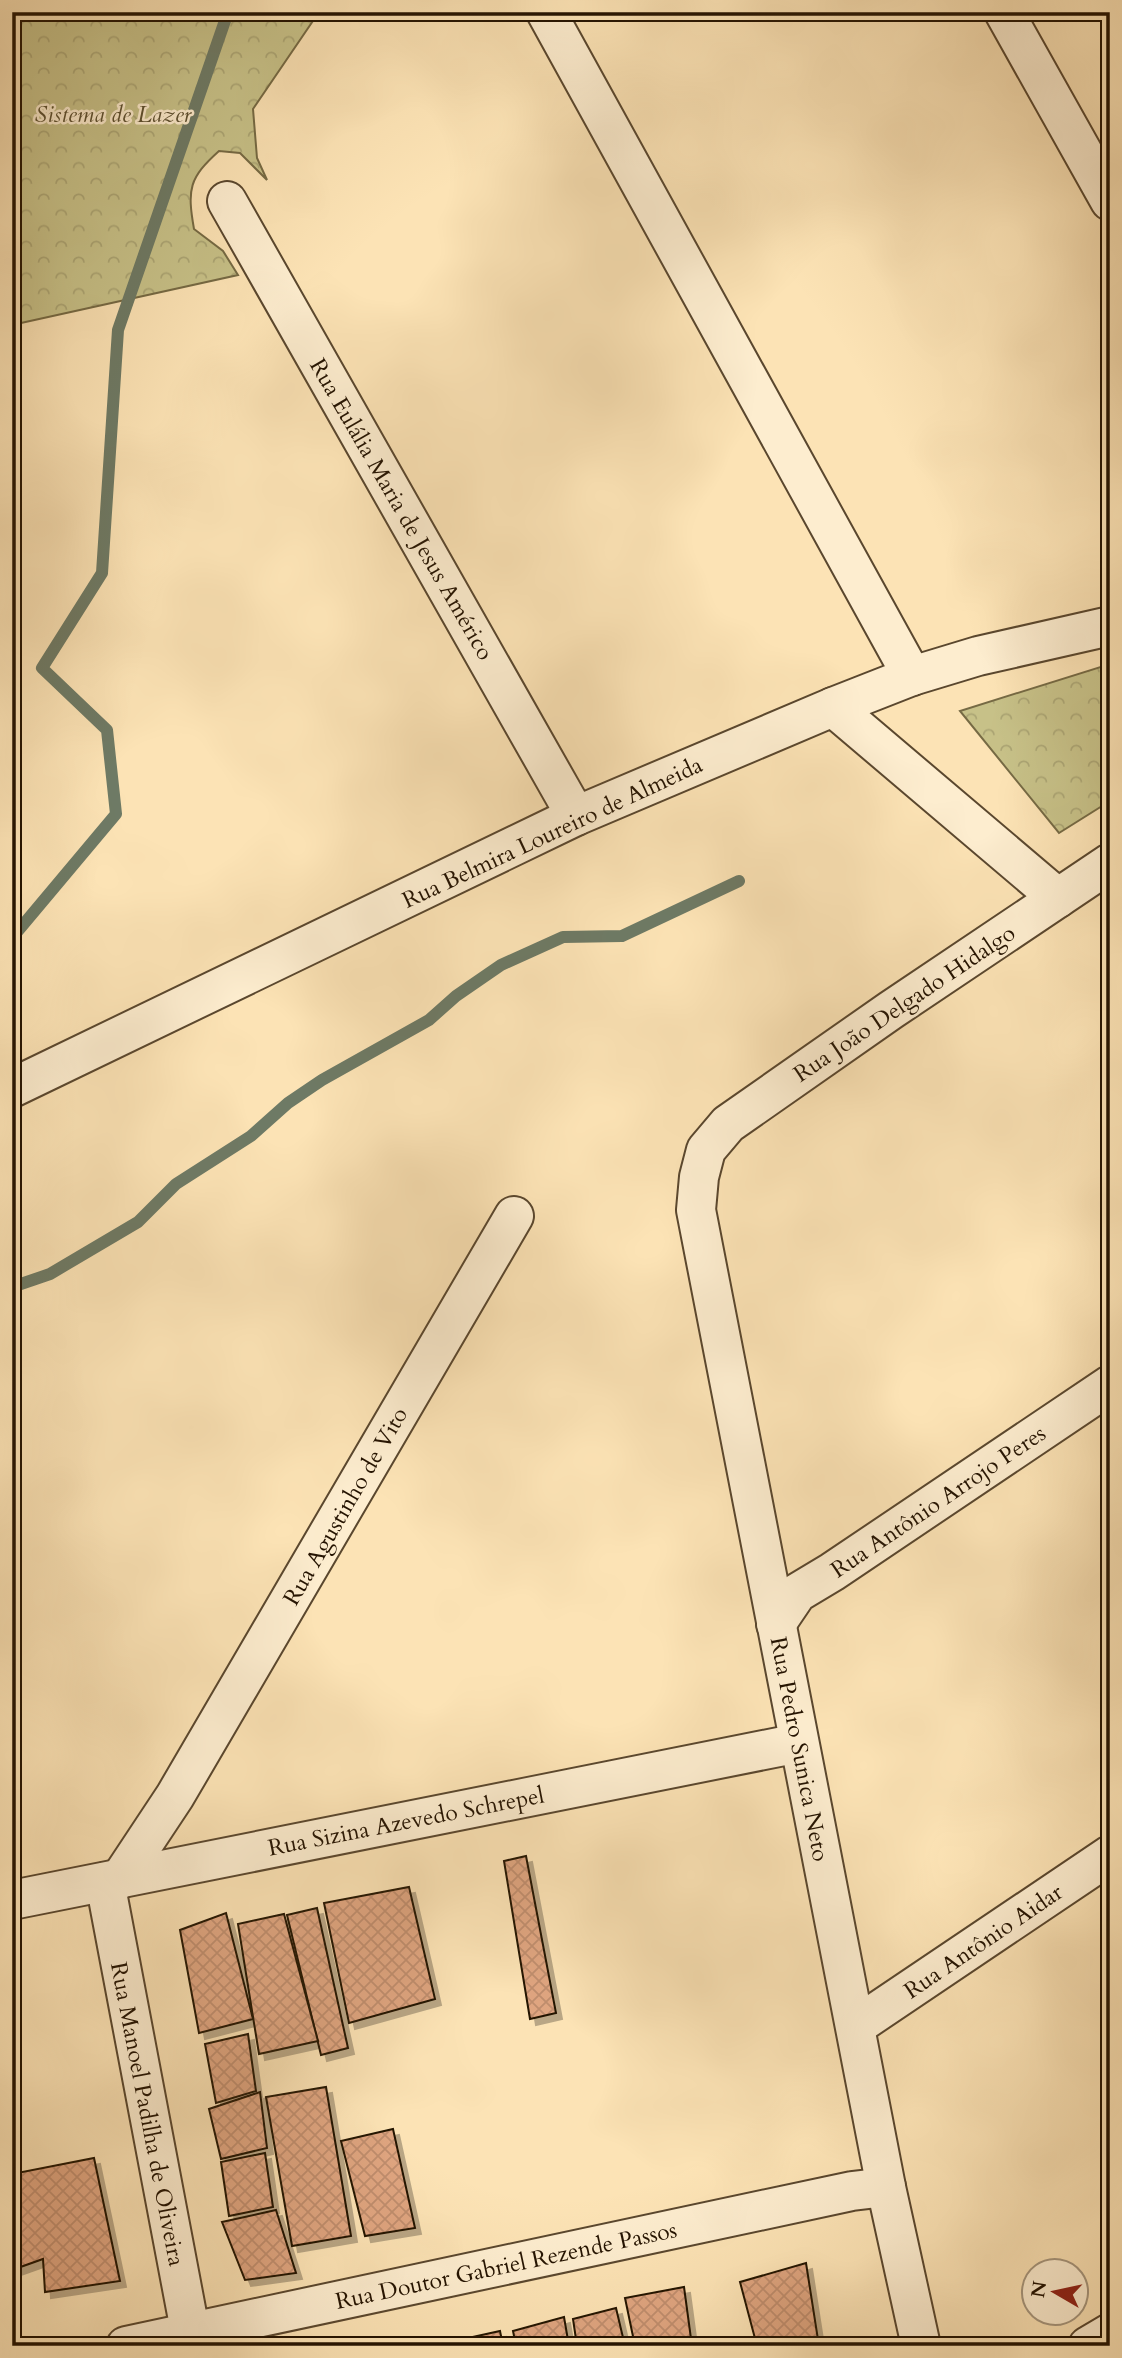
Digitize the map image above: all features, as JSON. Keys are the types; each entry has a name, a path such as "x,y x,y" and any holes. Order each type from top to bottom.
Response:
{"street":[{"path":"546,12 912,676"},
{"path":"1004,12 1110,201"},
{"name":"Rua Eulália Maria de Jesus Américo","path":"227,201 576,816"},
{"name":"Rua Belmira Loureiro de Almeida","path":"12,1088 576,816 833,706 912,676 978,656 1110,626"},
{"path":"833,706 1058,898"},
{"name":"Rua João Delgado Hidalgo","path":"706,1150 728,1124 891,1010 1110,863"},
{"name":"Rua Pedro Sunica Neto","path":"706,1150 699,1177 696,1210 886,2187 921,2346"},
{"name":"Rua Agustinho de Vito","path":"112,1881 175,1796 514,1216"},
{"name":"Rua Antônio Arrojo Peres","path":"776,1624 797,1593 832,1573 1110,1385"},
{"name":"Rua Sizina Azevedo Schrepel","path":"12,1900 799,1743"},
{"path":"175,1796 178,1833 191,1850 215,1858"},
{"name":"Rua Antônio Aidar","path":"856,2026 1110,1855"},
{"name":"Rua Manoel Padilha de Oliveira","path":"112,1881 192,2339"},
{"name":"Rua Doutor Gabriel Rezende Passos","path":"126,2346 192,2339 839,2194 886,2187"},
{"path":"1088,2346 1110,2333"}],"green space":[{"name":"Sistema de Lazer","path":"12,12 319,12 253,109 257,158 267,180 240,153 219,151 201,169 193,185 191,204 194,229 223,251 238,275 12,325"},
{"path":"1110,664 1110,801 1059,833 960,711"}],"building":[{"path":"526,1856 556,2013 530,2019 504,1861"},
{"path":"409,1887 435,1999 349,2023 324,1903"},
{"path":"317,1908 348,2048 321,2055 287,1915"},
{"path":"226,1913 253,2019 199,2033 180,1930"},
{"path":"284,1914 318,2041 259,2054 238,1924"},
{"path":"248,2034 256,2091 216,2103 205,2044"},
{"path":"326,2087 351,2236 292,2246 266,2097"},
{"path":"260,2092 267,2148 221,2159 209,2109"},
{"path":"393,2129 415,2228 365,2236 341,2141"},
{"path":"265,2153 273,2207 229,2216 221,2162"},
{"path":"94,2158 120,2281 45,2292 43,2259 12,2270 12,2174"},
{"path":"276,2210 296,2273 245,2280 222,2222"},
{"path":"806,2263 819,2346 757,2346 740,2282"},
{"path":"684,2287 692,2346 635,2346 625,2298"},
{"path":"616,2308 625,2346 577,2346 573,2319"},
{"path":"564,2317 569,2346 516,2346 513,2331"},
{"path":"500,2331 503,2346 436,2346 436,2345"}],"waterway":[{"path":"12,938 116,814 107,730 42,668 102,573 118,330 228,12"},
{"path":"12,1287 50,1274 138,1222 176,1184 251,1136 288,1103 322,1080 429,1020 456,996 501,965 563,937 622,936 739,881"}]}
